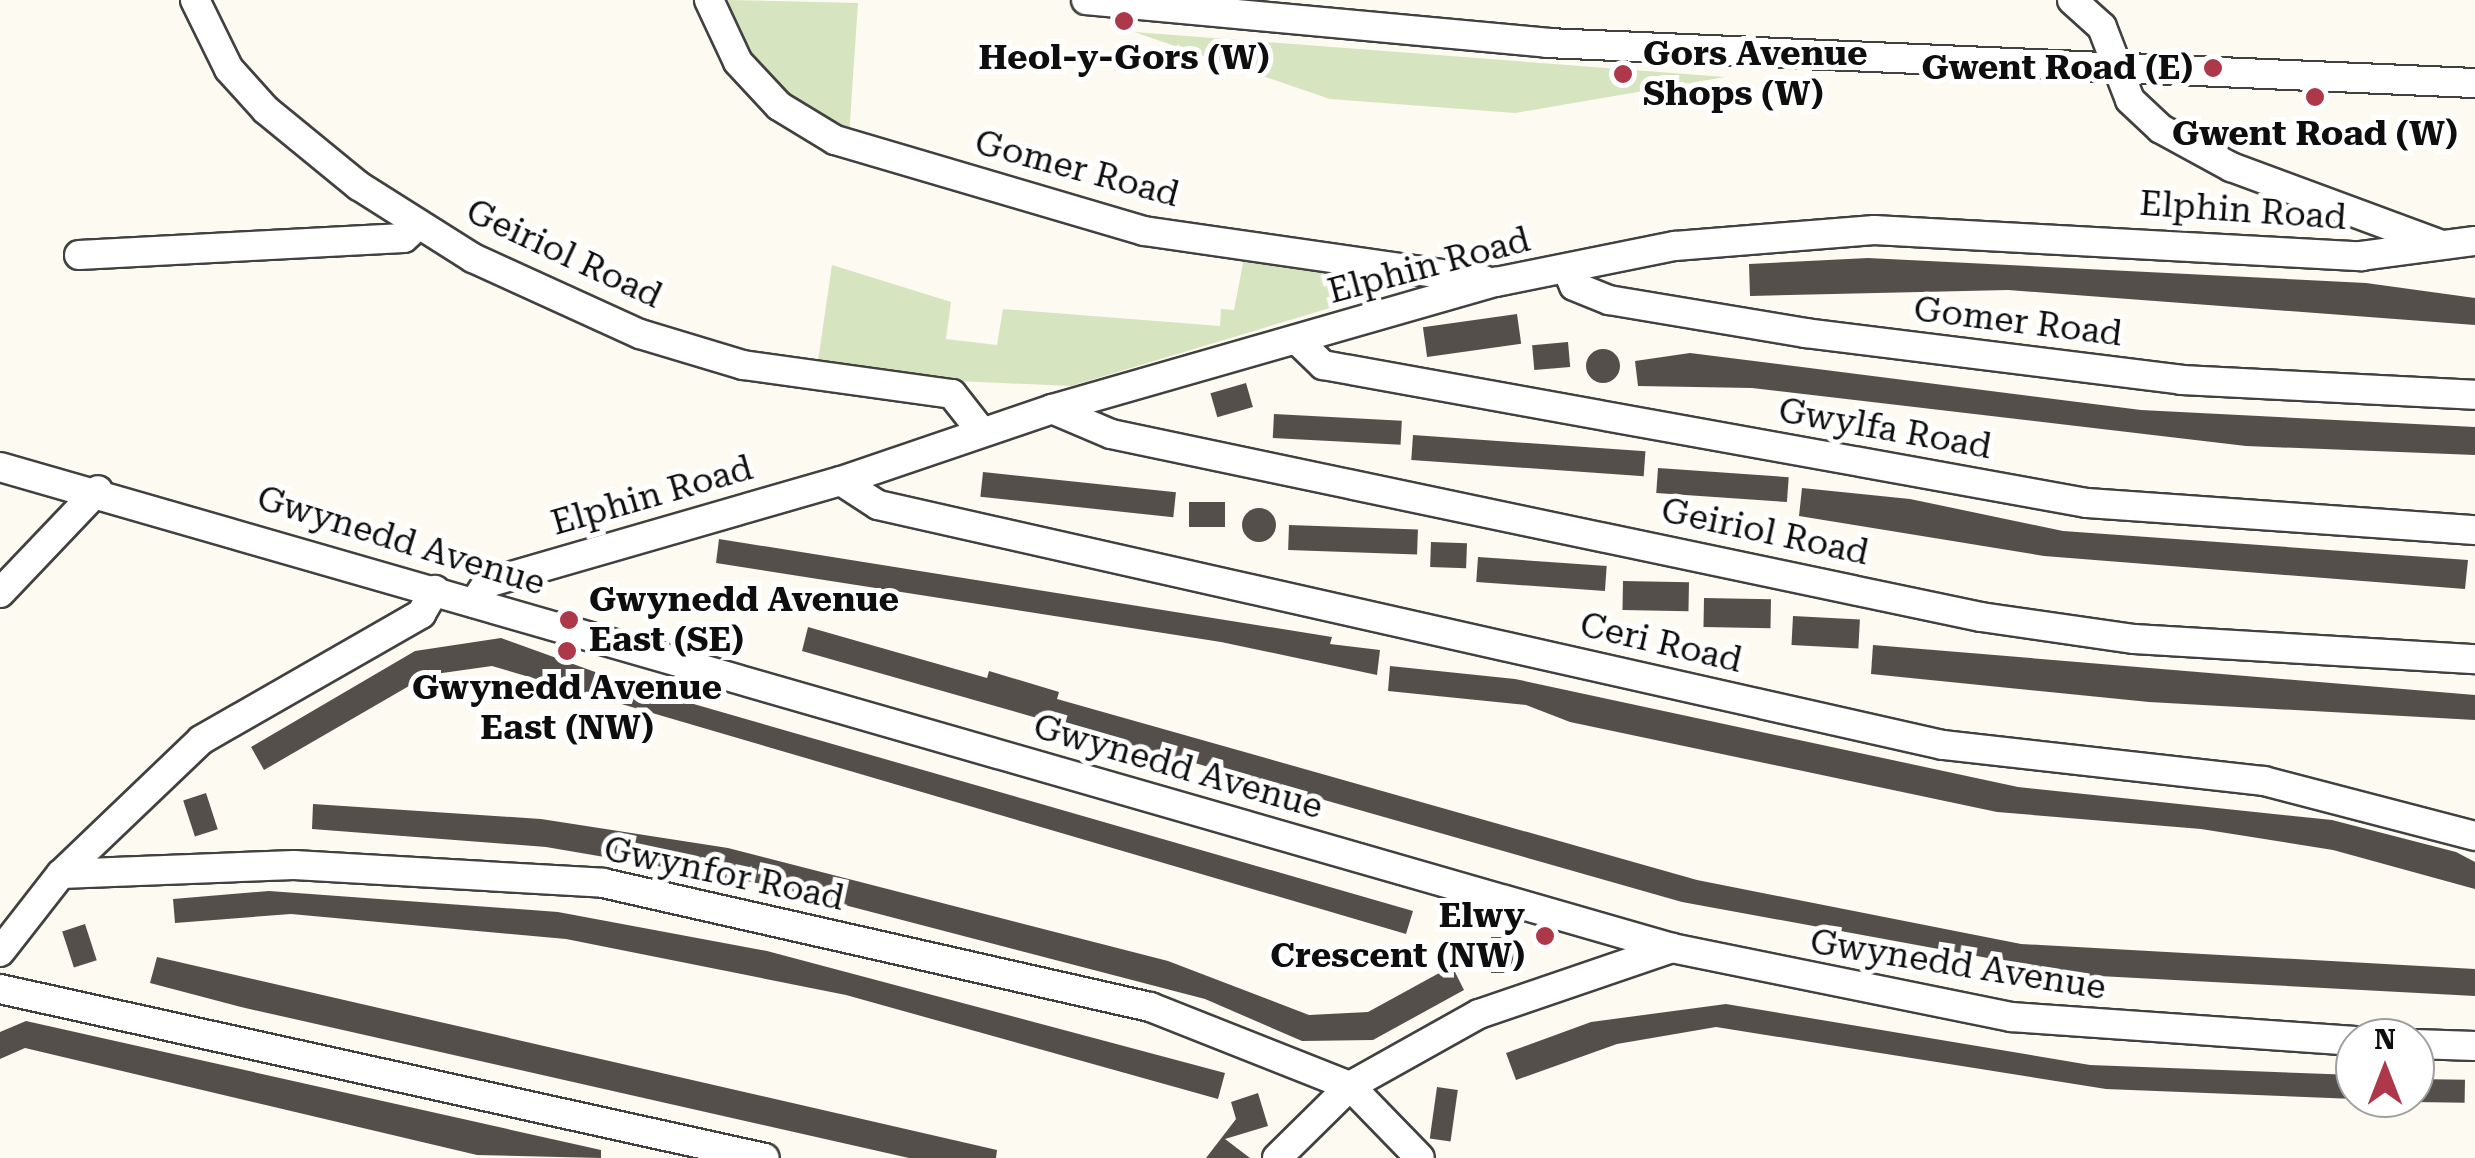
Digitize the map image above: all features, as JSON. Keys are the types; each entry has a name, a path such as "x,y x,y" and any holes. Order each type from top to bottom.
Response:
{"street":[{"name":"Geiriol Road","path":"194,0 229,70 266,110 418,224 640,334 743,365 952,394 981,430"},
{"name":"Gomer Road","path":"709,0 738,62 779,106 835,140 1144,231 1496,282"},
{"path":"1086,0 1547,42 2124,71 2475,83"},
{"path":"2072,0 2102,27 2124,71 2130,100 2161,129 2232,167 2475,260"},
{"path":"2316,254 2346,210"},
{"path":"79,254 404,238 418,224"},
{"name":"Elphin Road","path":"474,603 487,583 841,481 981,430 1496,282 1777,232 2316,254 2446,247 2475,241"},
{"name":"Gomer Road","path":"1567,270 1574,286 1608,300 1806,333 2182,380 2475,395"},
{"name":"Gwylfa Road","path":"1297,340 1323,365 2087,503 2475,530"},
{"name":"Geiriol Road","path":"1052,410 1110,434 2016,623 2134,639 2475,659"},
{"name":"Gwynedd Avenue","path":"0,466 98,490 474,603 1672,948 2011,1017 2335,1040"},
{"name":"Ceri Road","path":"841,481 855,495 898,509 1926,742 2264,781 2475,836"},
{"path":"0,593 98,490"},
{"path":"0,952 61,874 201,740 420,614 435,590"},
{"name":"Gwynfor Road","path":"61,874 294,865 603,883 1150,1007 1350,1086"},
{"path":"1276,1158 1350,1086 1479,1014 1672,948"},
{"path":"0,988 764,1158"},
{"path":"2435,1045 2475,1046"},
{"path":"1350,1086 1420,1158"}],"green space":[{"path":"728,0 858,3 849,136 765,79 738,37"},
{"path":"1134,32 1725,77 1515,113 1330,99"},
{"path":"1244,258 1413,283 1071,386 934,380 818,361 832,265 951,302 946,339 997,345 1003,309 1220,326 1221,309 1234,310"}],"building":[{"path":"1868,258 2366,283 2475,298 2475,325 2008,290 1750,296 1749,264"},
{"path":"1517,314 1521,344 1427,357 1423,327"},
{"path":"1568,342 1570,367 1534,370 1532,345"},
{"path":"1603,349 1615,354 1620,366 1615,378 1603,383 1591,378 1586,366 1591,354"},
{"path":"1690,353 2141,410 2475,427 2475,455 2246,446 1752,388 1638,386 1635,361"},
{"path":"1246,383 1253,407 1217,417 1210,393"},
{"path":"1274,414 1402,421 1401,445 1273,438"},
{"path":"1413,435 1645,451 1644,476 1411,460"},
{"path":"1658,468 1789,477 1787,502 1656,493"},
{"path":"983,472 1176,492 1173,517 980,497"},
{"path":"1802,488 1910,499 2063,531 2468,560 2465,589 2044,556 1799,516"},
{"path":"1189,502 1225,502 1225,527 1189,527"},
{"path":"1259,508 1271,513 1276,525 1271,537 1259,542 1247,537 1242,525 1247,513"},
{"path":"1289,525 1418,530 1417,554 1288,550"},
{"path":"719,539 1332,637 1330,644 1380,650 1377,675 1221,642 716,563"},
{"path":"1431,542 1467,543 1466,568 1430,567"},
{"path":"1478,557 1607,566 1605,591 1476,582"},
{"path":"1623,581 1689,582 1688,611 1622,610"},
{"path":"1704,598 1771,599 1770,628 1703,627"},
{"path":"1793,616 1860,620 1858,648 1791,645"},
{"path":"808,627 987,678 989,671 1059,692 1057,699 1697,880 2021,944 2475,969 2475,996 2080,975 1682,902 802,651"},
{"path":"501,638 645,690 1413,911 1406,934 492,666 428,675 264,770 251,747 415,651"},
{"path":"1873,645 2475,695 2475,720 2149,702 1871,674"},
{"path":"1390,666 1515,679 2018,787 2332,820 2456,852 2475,862 2475,889 2333,850 2201,829 1997,812 1570,722 1526,705 1388,691"},
{"path":"206,793 218,829 195,837 183,800"},
{"path":"313,804 541,819 728,848 1168,961 1309,1015 1368,1012 1452,966 1464,990 1373,1040 1302,1041 1205,999 768,885 546,847 312,829"},
{"path":"269,891 558,912 767,951 1225,1073 1218,1099 846,995 566,939 291,914 175,923 173,899"},
{"path":"85,924 97,960 74,968 62,931"},
{"path":"1491,937 1515,937 1515,973 1491,973"},
{"path":"157,957 997,1150 996,1158 909,1158 241,1007 150,983"},
{"path":"1726,1004 2090,1065 2335,1074 2335,1098 2106,1089 1716,1027 1617,1044 1516,1080 1506,1053 1591,1022"},
{"path":"26,1021 601,1150 601,1158 477,1155 25,1048 0,1059 0,1032"},
{"path":"2435,1079 2465,1080 2465,1103 2435,1102"},
{"path":"1437,1087 1458,1090 1451,1141 1430,1138"},
{"path":"1258,1093 1268,1126 1225,1139 1250,1158 1206,1158 1236,1119 1231,1102"}],"place":[{"name":"Heol-y-Gors (W)","path":"1124,21"},
{"name":"Gwent Road (E)","path":"2213,68"},
{"name":"Gors Avenue Shops (W)","path":"1623,74"},
{"name":"Gwent Road (W)","path":"2315,97"},
{"name":"Gwynedd Avenue East (SE)","path":"569,620"},
{"name":"Gwynedd Avenue East (NW)","path":"567,651"},
{"name":"Elwy Crescent (NW)","path":"1545,936"}]}
